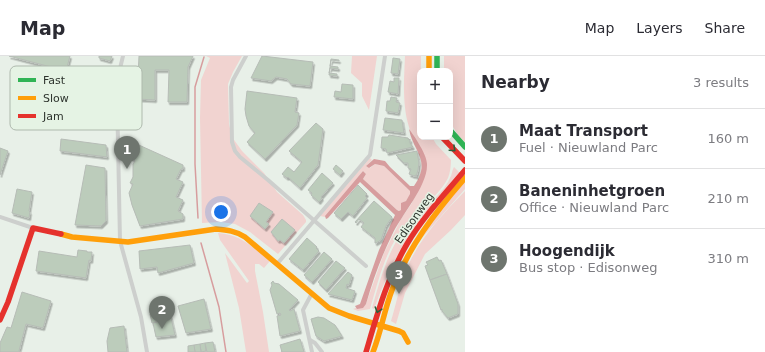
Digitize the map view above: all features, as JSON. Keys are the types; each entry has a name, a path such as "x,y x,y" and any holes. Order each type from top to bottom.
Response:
{"street":[{"path":"121,66 123,56"},
{"path":"246,56 231,87 232,142 235,150 240,157 366,266"},
{"path":"277,264 370,155 385,56"},
{"path":"429,56 429,68"},
{"path":"437,56 438,68"},
{"path":"117,130 120,241 148,352"},
{"path":"453,133 465,146"},
{"path":"445,140 465,161"},
{"name":"Edisonweg","path":"366,352 387,284 406,245 436,204 465,170"},
{"name":"Edisonweg","path":"373,352 392,292 406,257 414,242 439,208 465,178"},
{"path":"0,217 34,228 72,237 128,242 200,231 226,229 239,233 277,264 311,295 329,308 349,316 399,330 403,333 408,342"},
{"path":"0,320 8,302 34,228"},
{"path":"311,295 302,310 312,352"},
{"path":"310,340 315,343 322,352"}],"shaded area":[{"path":"206,56 242,56 228,84 229,124 232,137 242,151 264,173 277,192 303,215 306,220 306,222 278,254 250,232 235,224 221,222 202,223 200,118 201,80 210,58"},
{"path":"352,56 377,56 369,110 362,96 362,83 351,73"},
{"path":"405,56 421,56 421,68 417,68 417,140 434,140 451,160 450,172 448,178 437,194 408,222 391,246 370,309 358,311 353,309 366,304 384,253 401,219 412,203 425,157 409,127 405,110"},
{"path":"444,56 465,56 465,142 453,127 453,68 444,68"},
{"path":"409,129 425,156 427,164 426,173 419,191 396,227 388,243 371,286 366,304 363,308 357,309 355,306 360,304 379,250 395,215 360,182 328,218 326,219 325,216 363,171 366,174 363,179 397,210 401,210 401,203 406,201 410,191 384,166 375,164 369,168 366,166 374,159 385,161 410,186 414,186 419,177 421,163 420,156"},
{"path":"370,158 372,160 366,166 370,168 375,164 384,166 410,191 411,194 406,201 402,203 401,210 397,210 363,179 366,174 363,171 325,217 320,216"},
{"path":"454,167 460,173 394,261 374,309 372,308 385,266 394,245 411,220 441,192 451,177"},
{"path":"465,181 465,189 421,239 413,251 397,288 405,264 417,242"},
{"path":"465,191 465,215 425,254 405,293 396,324 391,321 401,285 410,261 430,229"},
{"path":"218,233 234,236 246,242 270,261 264,268 259,264 255,264 269,352 246,352 239,308 225,253 247,283 249,281 220,240"}],"building":[{"path":"9,56 70,56 67,66 47,66"},
{"path":"99,56 112,56 110,61 99,58"},
{"path":"139,56 193,56 188,67 187,102 168,102 169,70 155,70 155,100 142,99 142,66 139,66"},
{"path":"262,56 313,62 310,86 291,84 287,79 276,77 271,81 251,78"},
{"path":"393,58 400,59 398,74 391,73"},
{"path":"330,66 338,67 338,69 330,68"},
{"path":"329,73 337,74 337,76 329,75"},
{"path":"394,78 399,78 398,94 388,92 390,81 394,82"},
{"path":"342,84 353,85 353,99 334,97 335,91 341,92"},
{"path":"247,91 297,98 295,112 299,113 297,125 265,159 247,142 255,133 249,126 246,116 245,109"},
{"path":"391,97 397,98 396,102 400,103 398,113 386,111 387,101 390,101"},
{"path":"385,118 402,120 404,133 383,130"},
{"path":"316,123 323,129 318,165 300,188 288,177 287,178 282,174 288,167 294,172 302,162 289,151"},
{"path":"389,135 410,139 410,143 413,147 387,153 386,149 381,148 382,137 388,137"},
{"path":"61,139 106,145 107,157 60,151"},
{"path":"130,141 183,165 183,169 181,169 176,179 183,182 176,197 183,200 178,211 183,214 183,219 140,226 129,193 133,184 130,183 133,177 133,164 135,161 130,157 133,154 128,150"},
{"path":"0,148 8,151 0,175"},
{"path":"417,151 419,163 416,177 416,175 414,176 409,174 411,169 408,168 408,163 404,163 396,155"},
{"path":"86,165 105,168 106,221 101,226 75,225"},
{"path":"336,165 343,171 340,175 333,169"},
{"path":"322,173 333,183 321,197 322,198 319,202 308,190"},
{"path":"358,185 367,194 365,196 367,198 353,216 348,212 341,219 334,213"},
{"path":"17,189 32,192 29,218 12,213"},
{"path":"374,201 392,217 386,226 381,240 376,243 375,238 361,227 364,223 359,219 356,223 355,222"},
{"path":"259,203 273,212 266,222 269,224 265,229 250,216"},
{"path":"282,219 295,230 284,243 280,240 278,241 271,232"},
{"path":"307,238 317,247 316,248 319,251 303,270 289,259"},
{"path":"190,245 194,263 158,273 157,267 140,269 139,251"},
{"path":"78,250 92,252 86,278 36,271 39,251 77,257"},
{"path":"324,252 332,259 312,282 304,275"},
{"path":"437,257 439,261 441,260 447,274 430,280 425,266 428,265 426,262"},
{"path":"336,261 345,268 326,290 318,282"},
{"path":"348,272 352,275 349,285 347,284 346,288 355,291 352,300 328,294"},
{"path":"447,274 458,304 458,314 448,318 442,309 441,310 430,280"},
{"path":"273,281 274,283 279,284 298,300 289,310 294,309 300,331 280,336 277,316 281,315 280,313 277,314 270,290 272,285 271,283"},
{"path":"22,292 51,301 43,328 26,324 19,351 21,352 0,352 0,343 7,327 11,328"},
{"path":"204,299 211,329 186,333 178,306"},
{"path":"168,309 171,318 152,323 150,314"},
{"path":"318,317 324,318 335,325 342,336 324,341 316,336 311,319"},
{"path":"171,318 175,335 156,337 153,323"},
{"path":"124,326 127,352 108,352 107,341 110,328"},
{"path":"300,339 304,352 282,352 280,345"},
{"path":"213,342 215,352 207,352 205,343"},
{"path":"205,343 206,351 201,352 200,344"},
{"path":"200,344 201,352 195,352 194,345"},
{"path":"194,345 195,352 188,352 188,346"}],"waterway":[{"path":"198,218 195,164 195,87 204,57"},
{"path":"201,243 219,307 226,352"}],"traffic: fast":[{"path":"437,56 437,68"},
{"path":"453,133 465,147"}],"traffic: slow":[{"path":"429,56 429,68"},
{"path":"373,352 398,275 423,231 465,178"},
{"path":"61,234 72,237 128,242 216,229 235,232 245,237 329,308 349,316 399,331 403,333 408,342"}],"traffic: jam":[{"path":"445,140 465,161"},
{"path":"366,352 383,297 407,244 434,206 465,170"},
{"path":"0,320 8,302 33,228 61,234"}],"place":[{"name":"Maat Transport","path":"127,169"},
{"name":"Hoogendijk","path":"399,294"},
{"name":"Baneninhetgroen","path":"162,329"}]}
